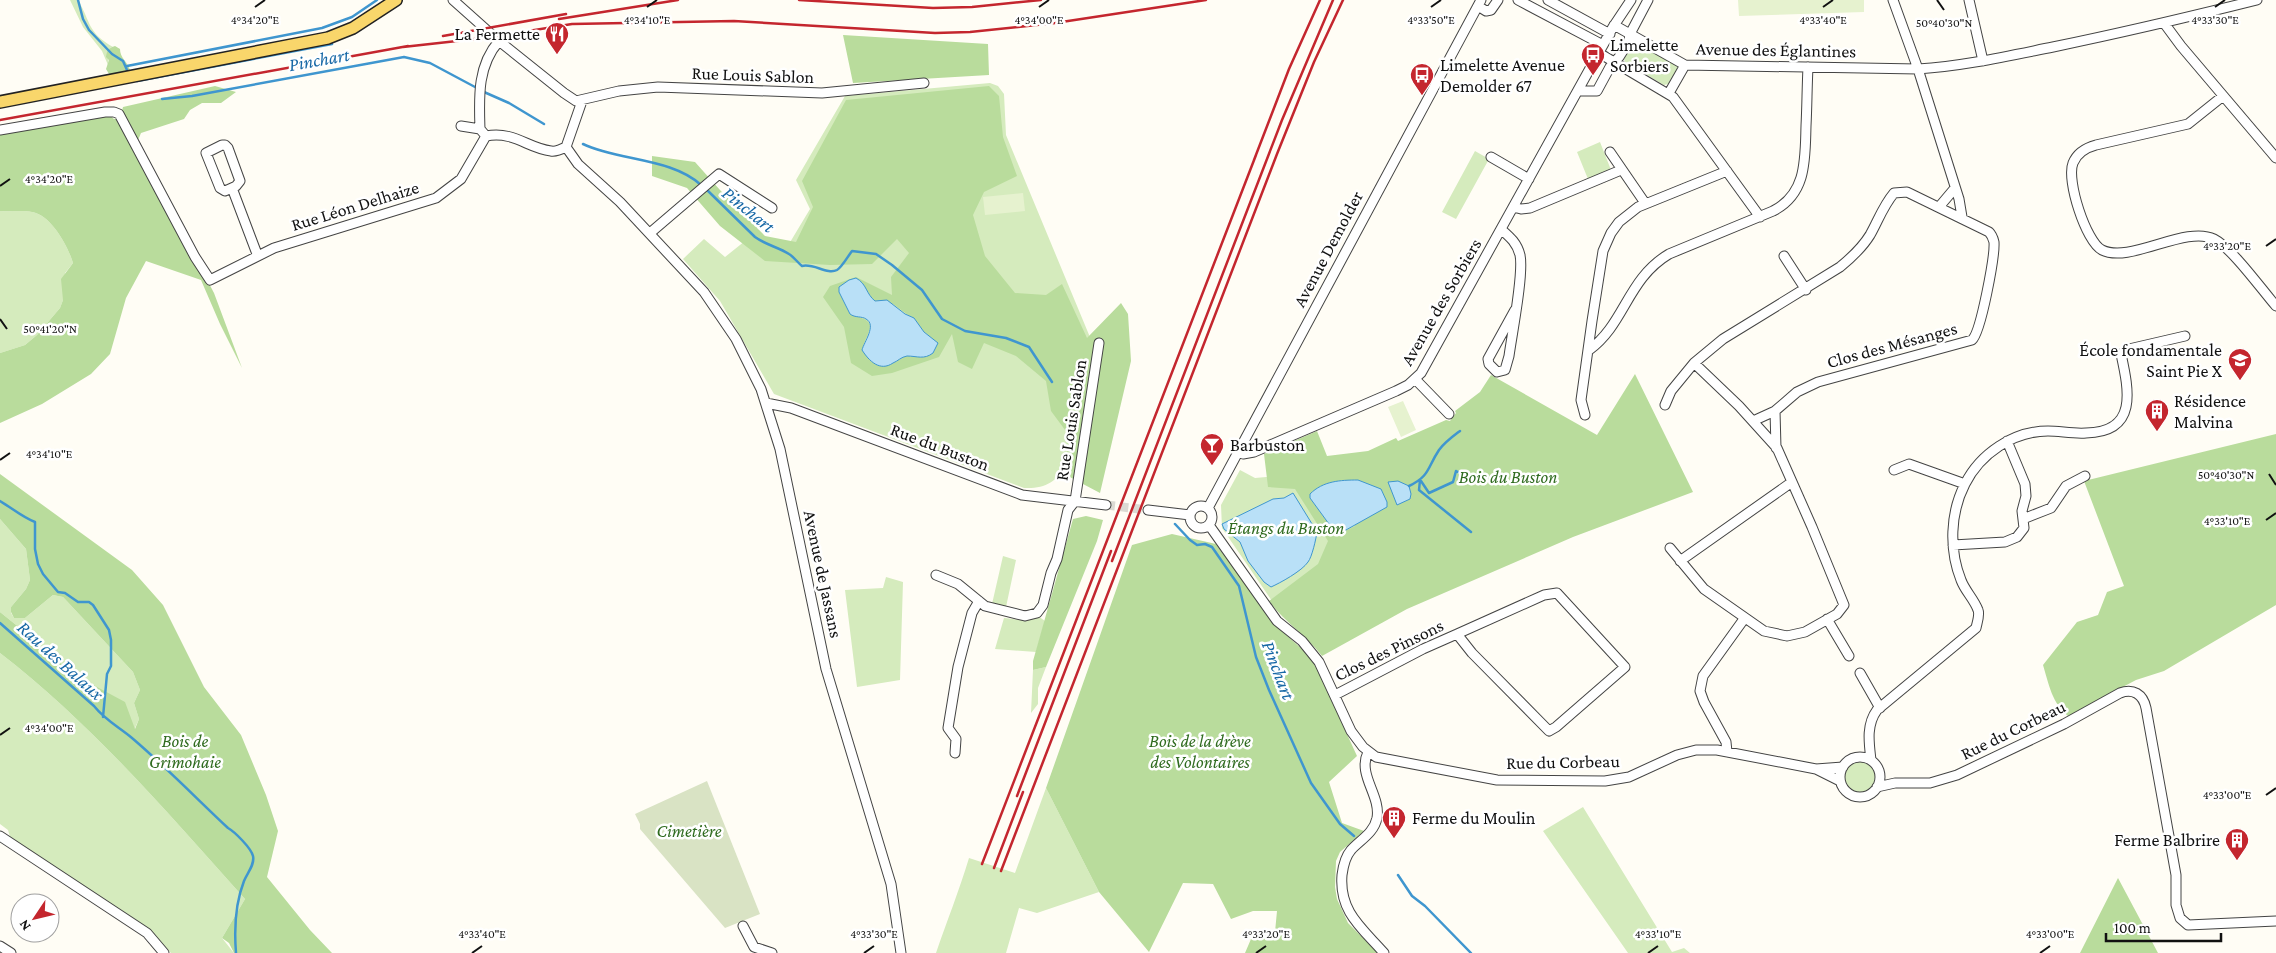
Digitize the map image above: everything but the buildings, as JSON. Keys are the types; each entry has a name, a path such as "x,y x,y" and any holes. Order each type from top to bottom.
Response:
{"main road":[{"path":"0,102 328,38 353,28 396,0"}],"street":[{"name":"Avenue Demolder","path":"1208,508 1479,3 1486,11 1490,10 1498,0"},
{"path":"1518,0 1601,49 1613,62 1670,94 1760,217"},
{"path":"1548,0 1610,34"},
{"name":"Avenue des Sorbiers","path":"1238,452 1243,454 1254,452 1396,391 1415,379 1426,365 1614,25 1630,0"},
{"path":"1578,91 1597,91 1613,62 1629,41 1630,34 1648,0"},
{"path":"1893,0 1918,69 1962,206 1962,217"},
{"path":"1969,0 1983,61"},
{"name":"Avenue des Églantines","path":"1614,25 1685,65 1918,69 1950,67 1983,61 2164,23 2257,0"},
{"path":"455,1 498,41 569,98 582,101 566,148 552,152 510,136 483,133 461,126"},
{"path":"2164,23 2276,158"},
{"path":"483,133 480,85 488,55 498,41"},
{"path":"1670,94 1685,65"},
{"path":"1589,350 1603,339 1634,287 1648,270 1658,262 1674,252 1782,206 1794,194 1802,179 1806,160 1808,68"},
{"name":"Rue Louis Sablon","path":"582,101 619,91 658,87 822,93 924,83"},
{"path":"2224,96 2188,124 2096,145 2084,150 2072,164 2072,185 2088,236 2099,248 2115,253 2191,237 2211,237 2225,247 2276,306"},
{"name":"Rue Léon Delhaize","path":"0,130 105,112 114,112 123,118 195,257 210,280 258,254 436,198 461,179 483,133"},
{"path":"222,145 226,145 228,148 240,181 232,188 224,191 220,188 206,153 222,145"},
{"name":"Avenue de Jassans","path":"566,148 578,164 620,202 692,277 725,321 748,360 766,403 780,449 826,669 891,884 901,953"},
{"path":"1610,152 1645,203"},
{"path":"1492,158 1529,180"},
{"path":"1513,207 1521,209 1530,208 1621,170"},
{"path":"1586,415 1581,400 1605,245 1619,222 1645,203 1727,171"},
{"path":"650,233 719,174 772,208"},
{"path":"232,188 258,254"},
{"path":"1939,207 1955,188"},
{"name":"Clos des Mésanges","path":"1665,405 1671,390 1694,363 1723,339 1806,290 1856,254 1870,235 1886,203 1894,193 1907,192 1986,229 1994,241 1985,302 1980,327 1975,338 1961,344 1818,382 1796,392 1775,410 1753,421"},
{"path":"1502,230 1511,237 1520,256 1521,265 1515,310 1505,370 1497,372 1489,364 1488,359 1515,310"},
{"path":"1784,256 1806,290"},
{"path":"1857,757 1868,736 1872,719 1880,708 1976,628 1978,611 1961,581 1953,545 1953,524 1965,484 1984,458 2007,441 2018,436 2038,432 2080,433 2107,429 2116,425 2123,417 2127,404 2128,385 2121,354 2129,349 2185,336"},
{"name":"Rue Louis Sablon","path":"979,601 986,606 1026,616 1037,613 1043,605 1051,573 1058,559 1068,510 1076,501 1099,343"},
{"path":"1670,548 1704,589 1764,631 1787,636 1805,632 1840,610 1844,604 1787,469 1776,448 1753,421 1694,363"},
{"path":"1415,379 1449,414"},
{"name":"Rue du Buston","path":"766,403 792,408 1022,495 1106,505"},
{"path":"1775,410 1776,448"},
{"path":"1953,545 1998,544 2017,537 2024,528 2022,511 2026,496 2025,484 2007,441"},
{"name":"Avenue des Sorbiers","path":"1243,442 1259,447 1270,444"},
{"path":"1894,470 1909,464 1965,484"},
{"path":"2023,519 2051,508 2066,486 2085,476"},
{"path":"1680,561 1792,482"},
{"path":"1196,507 1208,508 1212,516 1209,525 1204,528 1198,528 1191,521 1190,515 1196,507"},
{"path":"1148,510 1190,515"},
{"path":"1209,525 1277,621 1312,652 1335,695 1351,731 1368,752 1365,767 1377,811 1376,821 1372,830 1352,849 1346,858 1341,891 1350,914 1384,953"},
{"path":"936,575 958,584 979,601 972,613 948,728 956,739 955,753"},
{"name":"Clos des Pinsons","path":"1335,695 1423,649 1544,595 1557,593 1625,666 1556,727 1548,731 1477,658 1457,634"},
{"path":"1728,752 1726,742 1700,691 1703,676 1744,618"},
{"path":"1827,619 1849,656"},
{"path":"1860,674 1880,708"},
{"name":"Rue du Corbeau","path":"1816,769 1840,781 1849,794 1856,796 1870,794 1877,787 1895,784 1930,783 1957,775 2127,690 2138,694 2146,708 2176,880 2176,905 2180,918 2188,925 2276,922"},
{"path":"1868,736 1871,760 1880,775 1895,784"},
{"name":"Rue du Corbeau","path":"1368,752 1376,757 1482,778 1589,782 1629,777 1687,752 1717,750 1816,769 1843,767"},
{"path":"1840,781 1843,767 1849,760 1857,757 1871,760"},
{"path":"1877,787 1880,775"},
{"path":"0,836 147,933 164,953"},
{"path":"743,926 754,947 772,953"},
{"path":"0,946 10,953"}],"green space":[{"path":"70,0 78,0 94,31 113,47 110,48 108,65 102,51 83,27"},
{"path":"1738,0 1864,0 1864,12 1739,16"},
{"path":"843,35 988,44 989,75 853,83"},
{"path":"1637,41 1678,65 1668,84 1664,85 1625,62 1624,59 1633,43"},
{"path":"115,46 120,49 121,55 130,70 123,73 109,74 106,69 109,60 106,55"},
{"path":"990,83 998,86 1004,94 1006,135 1092,342 1067,465 1054,480 1044,486 1031,488 1024,488 774,394 720,301 683,259 704,239 725,257 750,237 786,249 810,209 796,180 845,96"},
{"path":"215,86 236,92 221,103 202,103 190,110 184,119 141,133 136,145 214,293 242,368 201,280 146,261 126,298 110,354 91,374 42,404 0,423 0,353 25,345 37,335 60,308 63,300 61,279 73,263 58,232 39,214 24,211 0,211 0,134 109,115 114,119 120,118 123,107"},
{"path":"989,86 999,96 1003,137 1017,176 984,192 973,215 985,256 1015,293 1046,295 1062,284 1087,338 1121,303 1128,314 1131,361 1100,493 1066,475 1068,434 1051,411 1046,381 1016,356 984,343 972,369 958,362 952,334 939,357 892,373 872,376 851,363 844,327 823,297 830,286 856,277 892,295 891,277 909,253 897,239 872,264 830,265 765,261 720,226 687,188 652,176 652,156 695,162 765,236 796,242 813,207 802,181 846,100","holes":["839,292 868,294 875,301 893,304 916,321 919,327 928,335 915,349 904,357 872,362 862,350 869,331 869,323 850,314"]},
{"path":"1600,142 1611,170 1588,179 1577,152"},
{"path":"1475,151 1489,159 1456,219 1442,212"},
{"path":"1023,193 1025,211 985,215 983,197"},
{"path":"0,211 24,211 39,214 58,232 73,263 65,273 63,300 60,308 37,335 25,345 0,353"},
{"name":"Bois du Buston","path":"1635,374 1693,492 1573,537 1407,609 1322,656 1269,601 1318,564 1328,541 1295,489 1268,487 1264,454 1317,431 1327,456 1368,451 1396,438 1398,441 1446,420 1450,421 1456,413 1455,411 1480,392 1491,375 1597,435","holes":["1358,480 1355,526 1337,535 1310,498 1314,492 1331,482"]},
{"path":"1403,401 1416,430 1401,437 1388,407"},
{"path":"2276,434 2276,605 2164,671 2136,680 2068,716 2055,699 2043,665 2077,622 2098,615 2107,592 2124,586 2084,481"},
{"name":"Étangs du Buston","path":"1240,470 1255,478 1322,472 1424,489 1272,601 1222,528 1221,505"},
{"name":"Bois de Grimohaie","path":"0,474 132,570 163,605 204,687 241,735 266,795 278,831 267,877 310,930 332,953 234,953 229,943 222,938 245,899 158,802 98,739 34,680 0,653 0,612 36,641 50,658 68,667 67,675 79,684 84,680 125,702 135,729 139,719 134,703 140,690 133,672 63,597 53,595 25,618 14,618 11,607 26,589 30,580 26,549 0,519"},
{"path":"1086,516 1103,520 1097,541 1046,667 1033,670 1033,661 1073,519"},
{"path":"0,519 26,549 30,580 26,589 11,607 11,613 14,618 25,618 53,595 63,597 133,672 140,690 134,703 139,719 134,730 130,720 67,675 68,667 50,658 36,641 0,612"},
{"name":"Bois de la drève des Volontaires","path":"1172,534 1216,544 1274,624 1312,658 1357,756 1329,782 1342,823 1364,831 1340,852 1336,861 1335,887 1337,899 1348,923 1378,953 1245,953 1251,939 1275,932 1277,911 1253,911 1231,919 1213,884 1183,883 1149,952 1099,892 1046,788 1132,545"},
{"path":"1003,556 1016,560 1006,607 992,604"},
{"path":"886,577 903,582 900,680 857,687 845,590 883,588"},
{"path":"1038,616 1045,621 1036,652 995,649 1004,618 1026,620"},
{"path":"0,653 34,680 98,739 158,802 245,899 222,938 234,953 171,953 144,926 10,837 8,830 0,824"},
{"path":"1046,667 1038,688 1038,704 1031,713 1033,670"},
{"path":"1860,761 1871,766 1876,777 1871,788 1860,793 1849,788 1844,777 1849,766"},
{"name":"Cimetière","path":"707,781 760,914 725,928 640,829 640,824 635,814"},
{"path":"1046,788 1099,892 1037,913 1019,908 1006,953 936,953 969,858 1015,873"},
{"path":"1583,807 1672,952 1684,948 1690,953 1628,953 1543,831"},
{"path":"2118,878 2158,953 2080,953"}],"water":[{"path":"856,278 860,280 875,301 887,300 905,314 914,318 924,332 938,343 933,353 923,357 907,356 884,366 875,364 868,358 862,350 869,334 869,322 864,318 850,314 839,292 839,287 849,280"},
{"path":"1358,480 1381,489 1387,502 1387,507 1337,535 1310,498 1310,494 1326,484"},
{"path":"1398,481 1409,486 1411,494 1410,499 1397,505 1388,482"},
{"path":"1293,493 1317,532 1315,543 1309,560 1301,569 1271,587 1264,582 1248,561 1240,542 1224,529 1222,524 1273,499 1284,498"}],"waterway":[{"name":"Pinchart","path":"78,0 83,19 89,30 112,54 123,61 127,70"},
{"path":"127,66 322,28 352,17 377,0"},
{"path":"137,81 332,44"},
{"name":"Pinchart","path":"162,99 192,96 404,57 430,63 475,87"},
{"name":"Pinchart","path":"484,92 509,103 544,124"},
{"name":"Pinchart","path":"583,144 597,150 675,170 689,176 701,185"},
{"name":"Pinchart","path":"705,188 755,237 789,254 802,266 833,271 841,266 852,251 876,254 922,290 942,319 965,331 1006,338 1029,347 1052,382"},
{"path":"1409,486 1425,475 1441,447 1460,431"},
{"path":"1421,481 1429,493 1453,482 1456,471 1470,478"},
{"path":"1420,480 1419,490 1471,532"},
{"name":"Rau des Balaux","path":"0,501 35,522 35,549 38,564 43,574 58,592 65,593 78,602 89,602 93,605 109,630 111,666 107,674 103,717"},
{"name":"Pinchart","path":"1175,524 1197,545 1205,544 1212,547 1239,586 1256,657 1311,783 1340,824 1354,836"},
{"name":"Rau des Balaux","path":"0,623 103,715 157,760 249,849 253,859 252,866 245,878 237,907 235,925 236,953"},
{"name":"Pinchart","path":"1398,875 1412,896 1425,906 1471,953"}],"tunnel":[{"path":"1106,505 1148,510"}],"railway":[{"path":"559,19 678,0"},
{"path":"799,0 933,8 972,7 1041,0"},
{"path":"403,47 484,38 572,24 734,21 935,33 970,32 1055,23 1206,0"},
{"path":"1254,160 1289,69 1320,0"},
{"path":"1112,561 1282,120 1333,0"},
{"path":"1001,871 1277,154 1314,62 1343,0"},
{"path":"443,36 566,14"},
{"path":"0,120 408,46"},
{"path":"982,864 1256,155"},
{"path":"1017,796 1111,551"},
{"path":"994,868 1023,792"}],"place":[{"name":"La Fermette","path":"557,55"},
{"name":"Limelette Sorbiers","path":"1593,76"},
{"name":"Limelette Avenue Demolder 67","path":"1422,96"},
{"name":"École fondamentale Saint Pie X","path":"2240,381"},
{"name":"Résidence Malvina","path":"2157,432"},
{"name":"Barbuston","path":"1212,466"},
{"name":"Ferme du Moulin","path":"1394,839"},
{"name":"Ferme Balbrire","path":"2237,861"}]}
